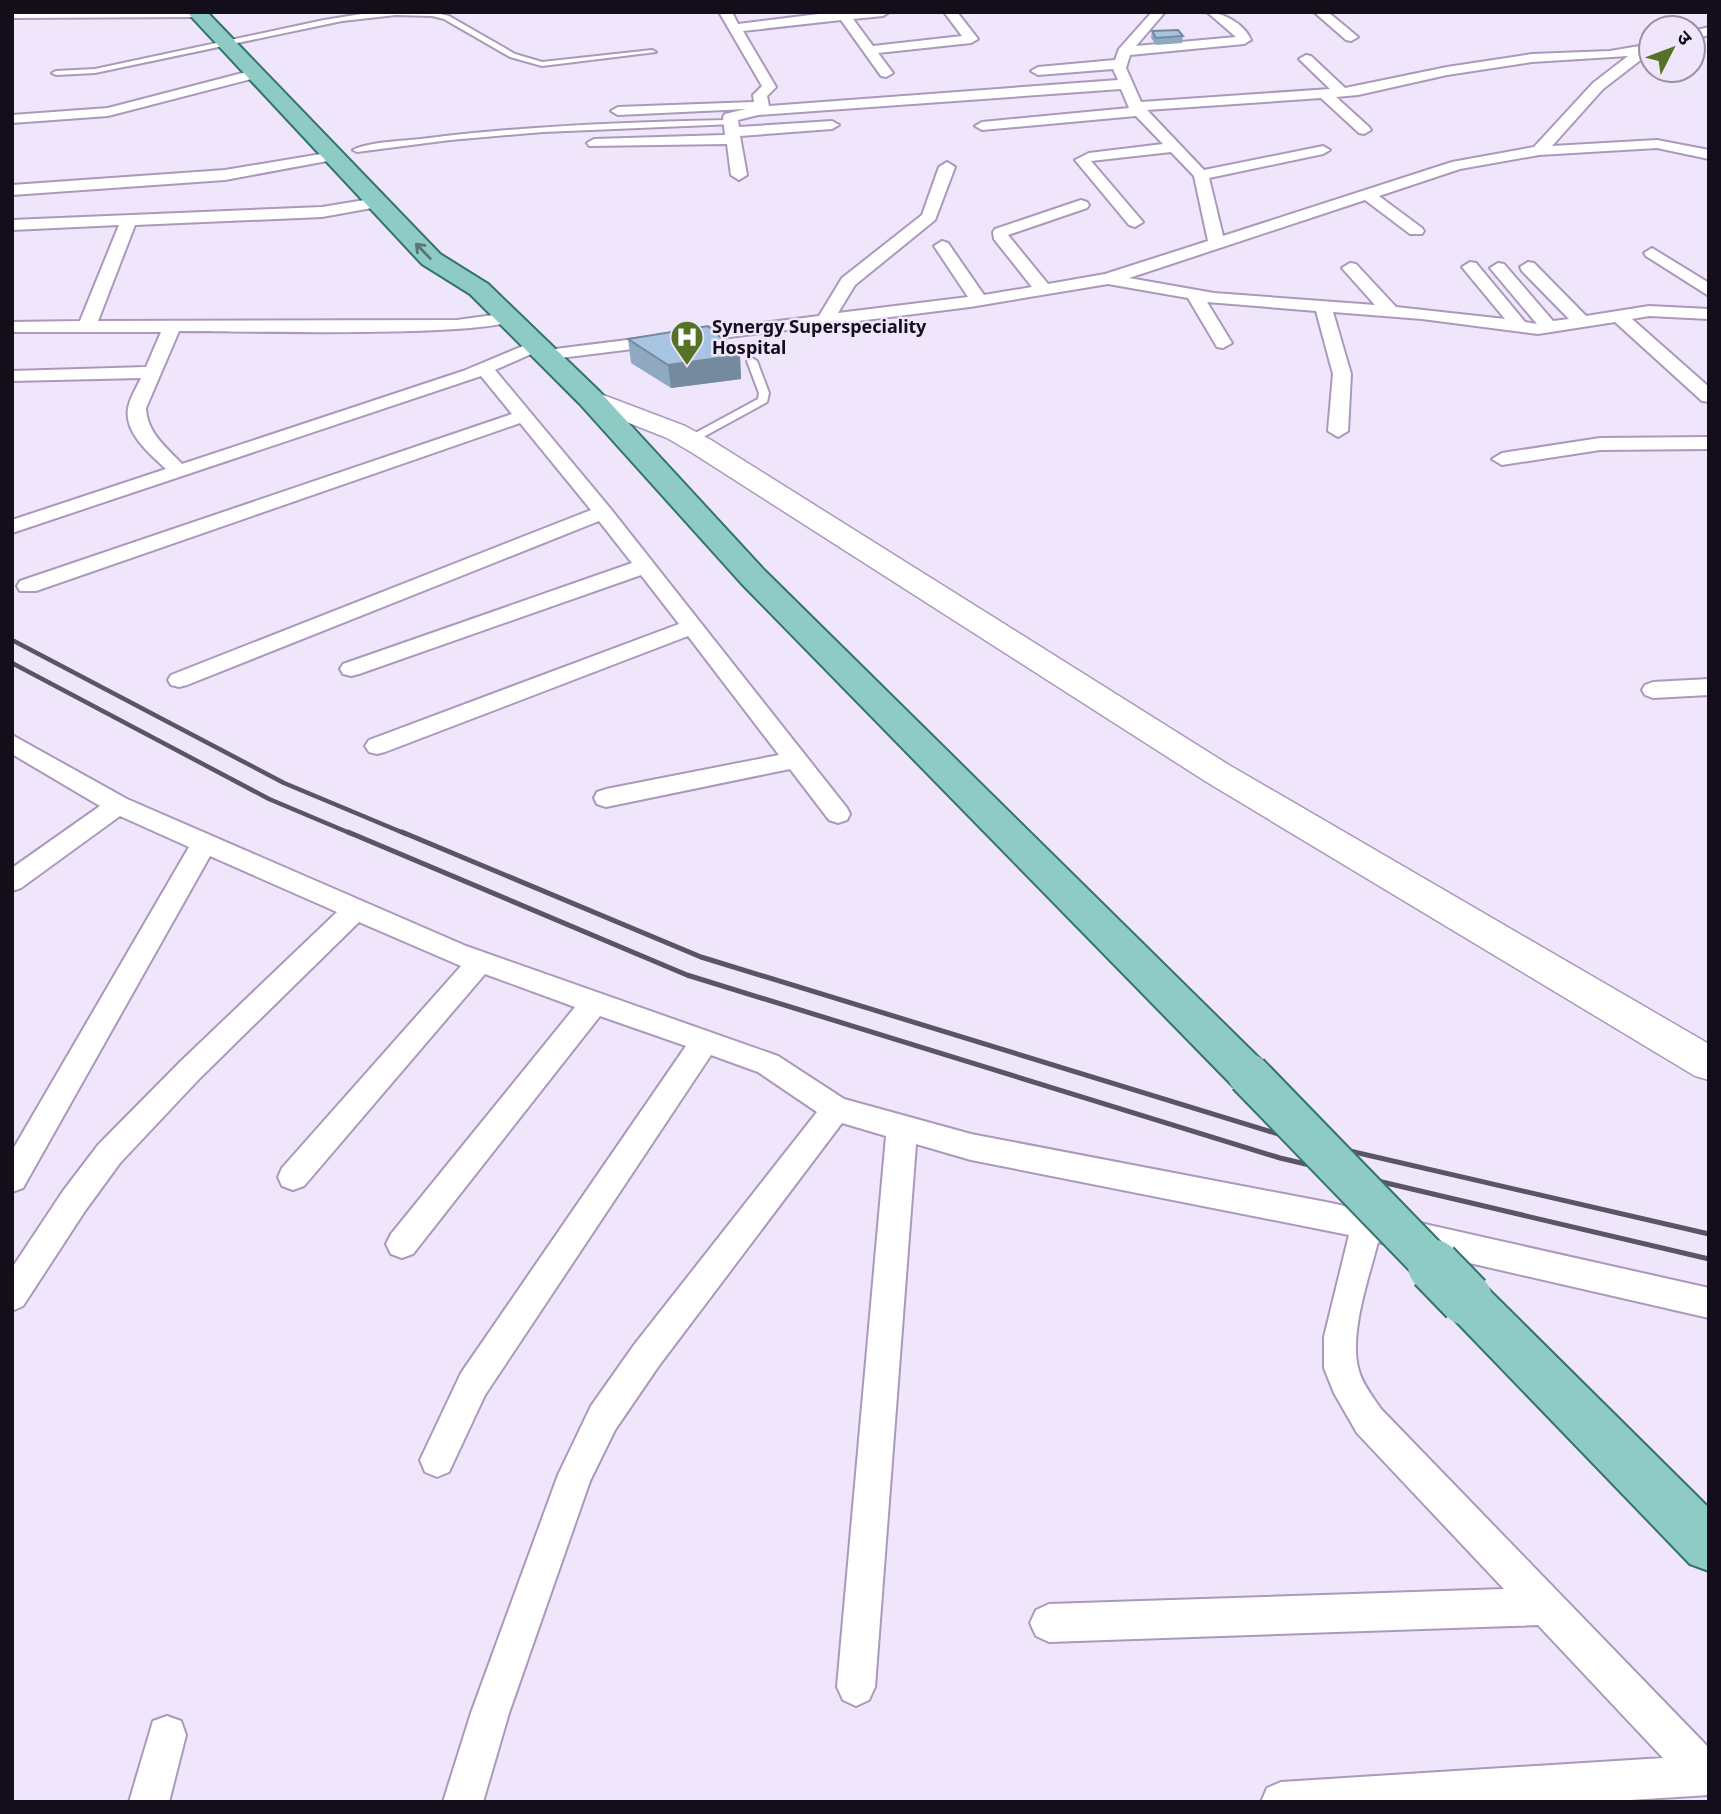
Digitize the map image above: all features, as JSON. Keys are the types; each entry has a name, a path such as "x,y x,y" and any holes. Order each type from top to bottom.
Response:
{"main road":[{"path":"221,12 375,169"},
{"path":"196,13 431,260 479,289 590,398 753,577 1248,1074 1709,1545"},
{"path":"450,245 459,254 479,289"},
{"path":"590,398 690,440 1217,773 1709,1064"}],"street":[{"path":"725,12 769,87 760,95 760,108"},
{"path":"735,28 842,14 883,12"},
{"path":"869,50 971,39 950,12"},
{"path":"1159,12 1122,58 1126,84 1138,109 1201,175 1217,245"},
{"path":"1038,71 1244,40 1244,37 1213,12"},
{"path":"1320,12 1351,37"},
{"path":"12,14 196,13"},
{"path":"842,14 886,73"},
{"path":"982,126 1138,109 1358,91 1447,71 1532,58 1637,51"},
{"path":"1539,150 1598,86 1637,57"},
{"path":"1306,59 1341,92"},
{"path":"12,118 108,112 254,74"},
{"path":"618,111 760,108 1126,84"},
{"path":"1324,93 1364,130"},
{"path":"739,175 733,115 760,108"},
{"path":"594,143 832,125"},
{"path":"12,527 539,350 825,320 979,300 1108,279 1457,165 1539,150 1657,144 1679,149 1704,161"},
{"path":"1135,222 1082,160 1174,147"},
{"path":"1201,175 1323,150"},
{"path":"12,190 242,183 333,156"},
{"path":"825,320 848,282 929,217 947,167"},
{"path":"237,215 242,183"},
{"path":"1368,195 1416,231"},
{"path":"12,225 330,211 377,203"},
{"path":"1044,290 1000,236 1001,232 1081,205"},
{"path":"87,326 129,219"},
{"path":"942,246 979,300"},
{"path":"1652,253 1709,291"},
{"path":"1470,267 1520,327"},
{"path":"1528,267 1582,322"},
{"path":"1350,268 1390,311"},
{"path":"1498,268 1549,327"},
{"path":"1108,279 1194,294 1390,311 1520,327 1549,327 1649,311 1709,314"},
{"path":"1194,294 1223,343"},
{"path":"1323,306 1342,374 1338,431"},
{"path":"1619,316 1709,397"},
{"path":"12,327 457,325 508,318"},
{"path":"173,325 137,408 136,418 139,428 177,470"},
{"path":"485,369 603,512 838,814"},
{"path":"12,376 152,372"},
{"path":"28,586 523,416"},
{"path":"1502,459 1600,444 1709,443"},
{"path":"179,680 603,512"},
{"path":"351,669 645,566"},
{"path":"377,746 692,627"},
{"path":"1653,690 1709,687"},
{"path":"12,743 118,805 356,909 480,962 775,1067 828,1102 902,1127 971,1147 1367,1225 1709,1303"},
{"path":"606,798 796,760"},
{"path":"12,881 118,805"},
{"path":"12,1179 204,843"},
{"path":"12,1296 109,1154 190,1070 356,909"},
{"path":"293,1177 480,962"},
{"path":"402,1244 594,1003"},
{"path":"437,1460 473,1384 705,1041"},
{"path":"463,1802 490,1713 575,1475 603,1418 828,1102"},
{"path":"856,1687 902,1127"},
{"path":"1367,1225 1340,1340 1341,1367 1353,1395 1369,1421 1692,1760 1709,1774"},
{"path":"1049,1623 1546,1606"},
{"path":"149,1802 167,1735"},
{"path":"1281,1802 1709,1774"}],"lane":[{"path":"56,73 95,71 352,17 418,13 449,19 511,57 526,63 542,64 652,51"},
{"path":"357,150 420,140 615,124 733,131"},
{"path":"690,440 762,400 764,393 752,361"}],"building":[{"path":"1178,30 1183,36 1156,38 1152,31"},
{"path":"708,326 740,355 668,365 628,339"}],"railway":[{"path":"12,640 284,783 406,834"},
{"path":"12,663 269,799 352,834"},
{"path":"348,832 687,975 1280,1158 1709,1259"},
{"path":"402,832 701,957 1285,1136 1709,1234"}],"place":[{"name":"Synergy Superspeciality Hospital","path":"687,367"}]}
